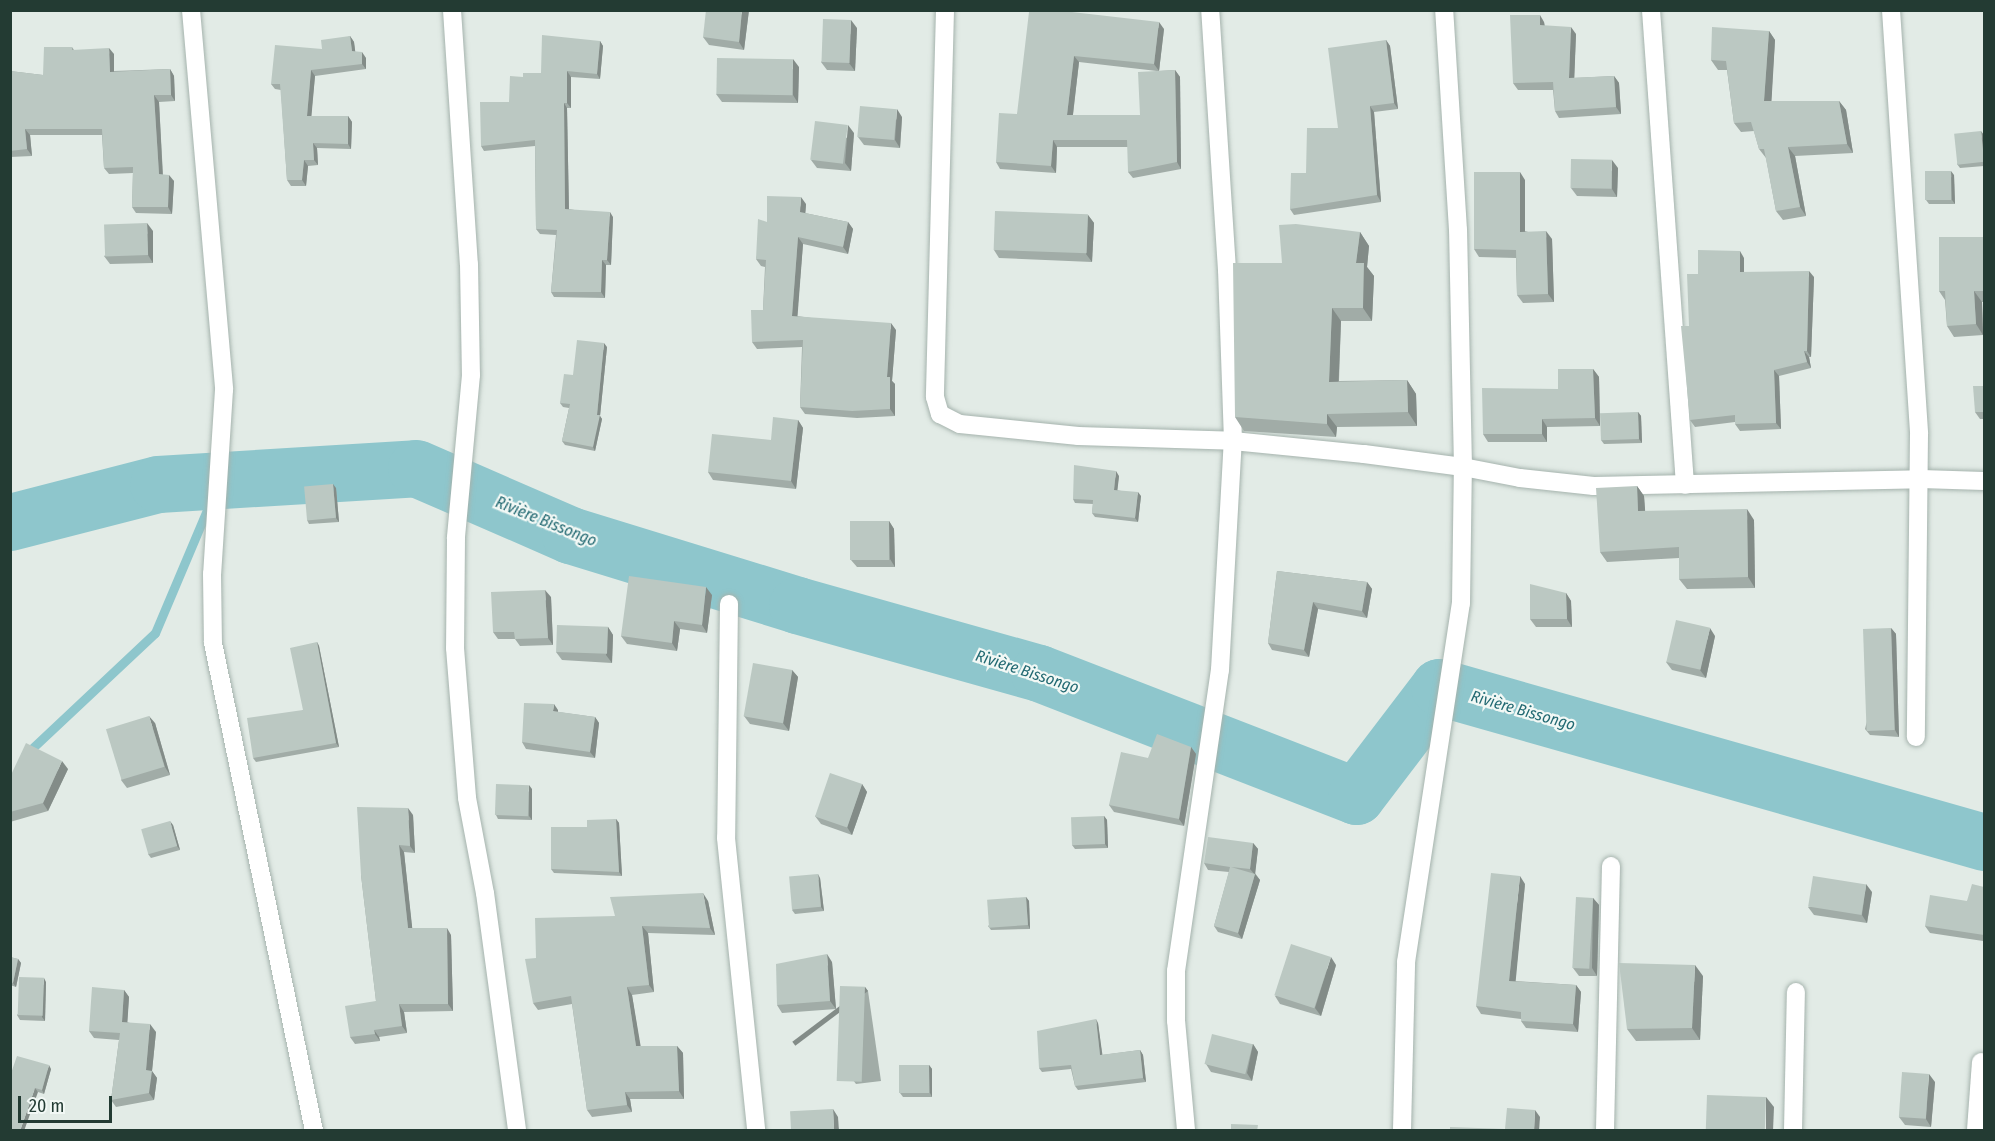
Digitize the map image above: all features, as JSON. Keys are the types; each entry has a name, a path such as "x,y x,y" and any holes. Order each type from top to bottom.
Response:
{"street":[{"path":"191,10 224,390 212,574 213,644 314,1131"},
{"path":"452,10 469,264 471,375 456,538 455,648 467,798 485,893 517,1131"},
{"path":"945,10 935,397 940,414 960,424 1041,433 1233,441 1463,467 1520,478 1594,486 1921,479 1984,482"},
{"path":"1186,1131 1176,1022 1176,971 1220,670 1233,441 1227,270 1210,10"},
{"path":"1402,1131 1406,962 1461,603 1463,467 1458,230 1444,10"},
{"path":"1651,10 1685,485"},
{"path":"1891,10 1915,344 1921,479 1916,737"},
{"path":"729,604 726,838 756,1131"},
{"path":"1605,1131 1611,866"},
{"path":"1792,1131 1796,992"},
{"path":"1976,1131 1981,1062"}],"building":[{"path":"706,10 742,10 739,42 703,37"},
{"path":"1042,10 1072,10 1072,12 1159,22 1154,64 1074,56 1067,115 1140,115 1138,72 1175,70 1177,162 1128,172 1127,140 1053,140 1051,166 996,162 999,113 1017,114 1029,12 1042,12"},
{"path":"1510,15 1540,15 1540,25 1571,27 1569,78 1614,76 1616,107 1555,111 1553,82 1513,83"},
{"path":"823,19 851,20 849,63 821,62"},
{"path":"1712,27 1769,31 1764,101 1839,101 1847,144 1788,147 1800,207 1776,211 1764,149 1759,149 1751,122 1734,123 1726,61 1711,60"},
{"path":"542,35 600,41 597,74 567,71 567,103 564,103 565,209 610,212 607,260 602,260 601,292 551,292 557,230 536,229 535,140 481,146 480,102 509,102 510,76 523,77 523,73 541,73"},
{"path":"350,36 352,51 362,52 362,64 311,70 307,116 348,116 348,144 313,143 314,160 304,160 302,180 287,180 280,84 271,84 275,45 322,49 321,40"},
{"path":"1386,40 1394,103 1370,106 1377,195 1290,209 1291,173 1306,173 1307,128 1338,128 1328,48"},
{"path":"44,47 72,47 72,50 109,48 110,72 170,69 171,95 154,95 159,174 169,175 168,207 132,207 133,167 104,168 102,129 25,129 27,149 10,151 10,71 43,75"},
{"path":"717,58 793,59 792,95 716,94"},
{"path":"860,106 897,109 894,140 857,137"},
{"path":"815,121 848,125 843,164 810,160"},
{"path":"1981,131 1984,162 1957,165 1954,134"},
{"path":"1571,159 1612,160 1611,189 1570,188"},
{"path":"1925,171 1951,171 1951,200 1925,200"},
{"path":"1474,172 1520,172 1520,232 1546,231 1548,294 1517,295 1516,250 1474,249"},
{"path":"767,196 801,197 800,212 848,222 843,247 798,237 792,316 891,323 887,377 890,377 890,409 852,411 800,407 803,340 752,342 751,310 763,310 766,260 756,259 758,219 767,222"},
{"path":"995,211 1088,214 1087,253 994,250"},
{"path":"147,223 148,255 105,256 104,225"},
{"path":"1296,224 1360,232 1356,263 1364,263 1363,308 1332,308 1329,382 1407,380 1408,412 1327,414 1327,424 1235,417 1233,263 1282,263 1279,225"},
{"path":"1939,237 1984,237 1984,291 1974,291 1976,324 1947,326 1945,291 1939,291"},
{"path":"1698,250 1740,251 1740,272 1809,271 1807,351 1804,351 1807,362 1774,370 1776,423 1735,424 1735,415 1690,420 1681,326 1689,326 1687,274 1698,274"},
{"path":"577,340 604,343 597,415 600,415 593,447 562,441 570,404 560,403 564,374 573,375"},
{"path":"1558,369 1593,369 1595,418 1542,419 1542,434 1483,434 1482,388 1558,389"},
{"path":"1973,386 1984,386 1984,412 1975,412"},
{"path":"1638,412 1639,439 1601,440 1600,413"},
{"path":"773,417 798,420 791,481 708,472 712,434 771,440"},
{"path":"1074,465 1116,471 1114,490 1138,492 1135,518 1092,513 1093,500 1073,499"},
{"path":"333,484 336,518 307,520 304,487"},
{"path":"1637,486 1638,511 1747,509 1748,577 1679,579 1679,547 1600,552 1596,488"},
{"path":"850,521 889,521 889,560 850,560"},
{"path":"1277,571 1367,582 1362,611 1313,602 1304,650 1268,643"},
{"path":"629,576 706,587 702,625 674,621 672,643 621,636"},
{"path":"1530,584 1566,593 1567,619 1530,619"},
{"path":"545,590 548,638 515,639 514,632 493,632 491,592"},
{"path":"1676,620 1710,628 1700,670 1666,662"},
{"path":"557,625 608,627 607,654 556,652"},
{"path":"1891,628 1895,730 1867,731 1863,629"},
{"path":"317,642 336,743 253,758 247,718 303,710 290,648"},
{"path":"753,663 792,670 783,723 744,716"},
{"path":"524,703 554,704 553,711 595,717 590,752 522,742"},
{"path":"149,716 164,767 121,780 106,729"},
{"path":"1157,734 1191,747 1179,819 1109,805 1121,752 1148,758"},
{"path":"26,743 62,761 43,803 10,812 10,777"},
{"path":"830,773 862,784 847,828 815,816"},
{"path":"496,784 529,785 528,816 495,815"},
{"path":"357,807 408,808 410,846 399,845 408,928 447,928 448,1004 399,1004 402,1026 374,1030 375,1034 350,1037 345,1006 376,1001 361,875"},
{"path":"1104,816 1105,844 1072,845 1071,817"},
{"path":"616,819 619,872 551,869 551,827 587,827 587,820"},
{"path":"170,821 177,846 148,854 141,829"},
{"path":"1208,837 1253,843 1250,869 1231,867 1255,874 1238,933 1214,926 1230,867 1204,863"},
{"path":"1491,873 1520,876 1509,981 1576,985 1573,1024 1521,1021 1521,1012 1476,1006"},
{"path":"818,874 821,907 792,909 789,877"},
{"path":"1813,876 1866,884 1861,915 1808,907"},
{"path":"1972,884 1984,887 1984,935 1925,926 1930,895 1967,901"},
{"path":"703,893 710,928 642,926 649,985 627,987 636,1046 677,1046 679,1091 625,1092 627,1105 587,1110 571,996 533,1003 525,959 536,958 535,918 615,916 610,897"},
{"path":"1026,897 1028,925 989,928 987,900"},
{"path":"1576,897 1593,898 1589,969 1572,968"},
{"path":"1291,944 1331,957 1314,1008 1274,995"},
{"path":"827,954 830,1001 777,1005 776,964"},
{"path":"10,957 18,959 13,983 10,982"},
{"path":"1619,963 1695,965 1692,1028 1627,1029"},
{"path":"19,977 44,978 43,1016 18,1015"},
{"path":"840,986 865,987 862,1082 837,1081"},
{"path":"92,987 124,990 122,1022 150,1024 146,1070 152,1071 149,1093 111,1100 120,1033 89,1031"},
{"path":"1096,1019 1100,1055 1140,1050 1143,1078 1075,1086 1071,1065 1039,1068 1037,1031"},
{"path":"1212,1034 1253,1044 1245,1074 1205,1064"},
{"path":"17,1056 49,1065 42,1090 35,1088 20,1131 10,1131 10,1076"},
{"path":"899,1065 929,1065 929,1093 899,1093"},
{"path":"1902,1072 1929,1074 1926,1119 1899,1117"},
{"path":"1707,1095 1766,1097 1765,1130 1706,1130"},
{"path":"1507,1108 1535,1110 1534,1131 1450,1131 1450,1127 1505,1129"},
{"path":"833,1109 834,1130 791,1130 790,1111"},
{"path":"1231,1124 1258,1125 1257,1131 1231,1131"}],"waterway":[{"name":"Rivière Bissongo","path":"10,522 158,484 416,468 570,535 797,605 1039,673 1356,796 1439,687 1984,842"},
{"path":"25,755 155,633 212,498"}]}
